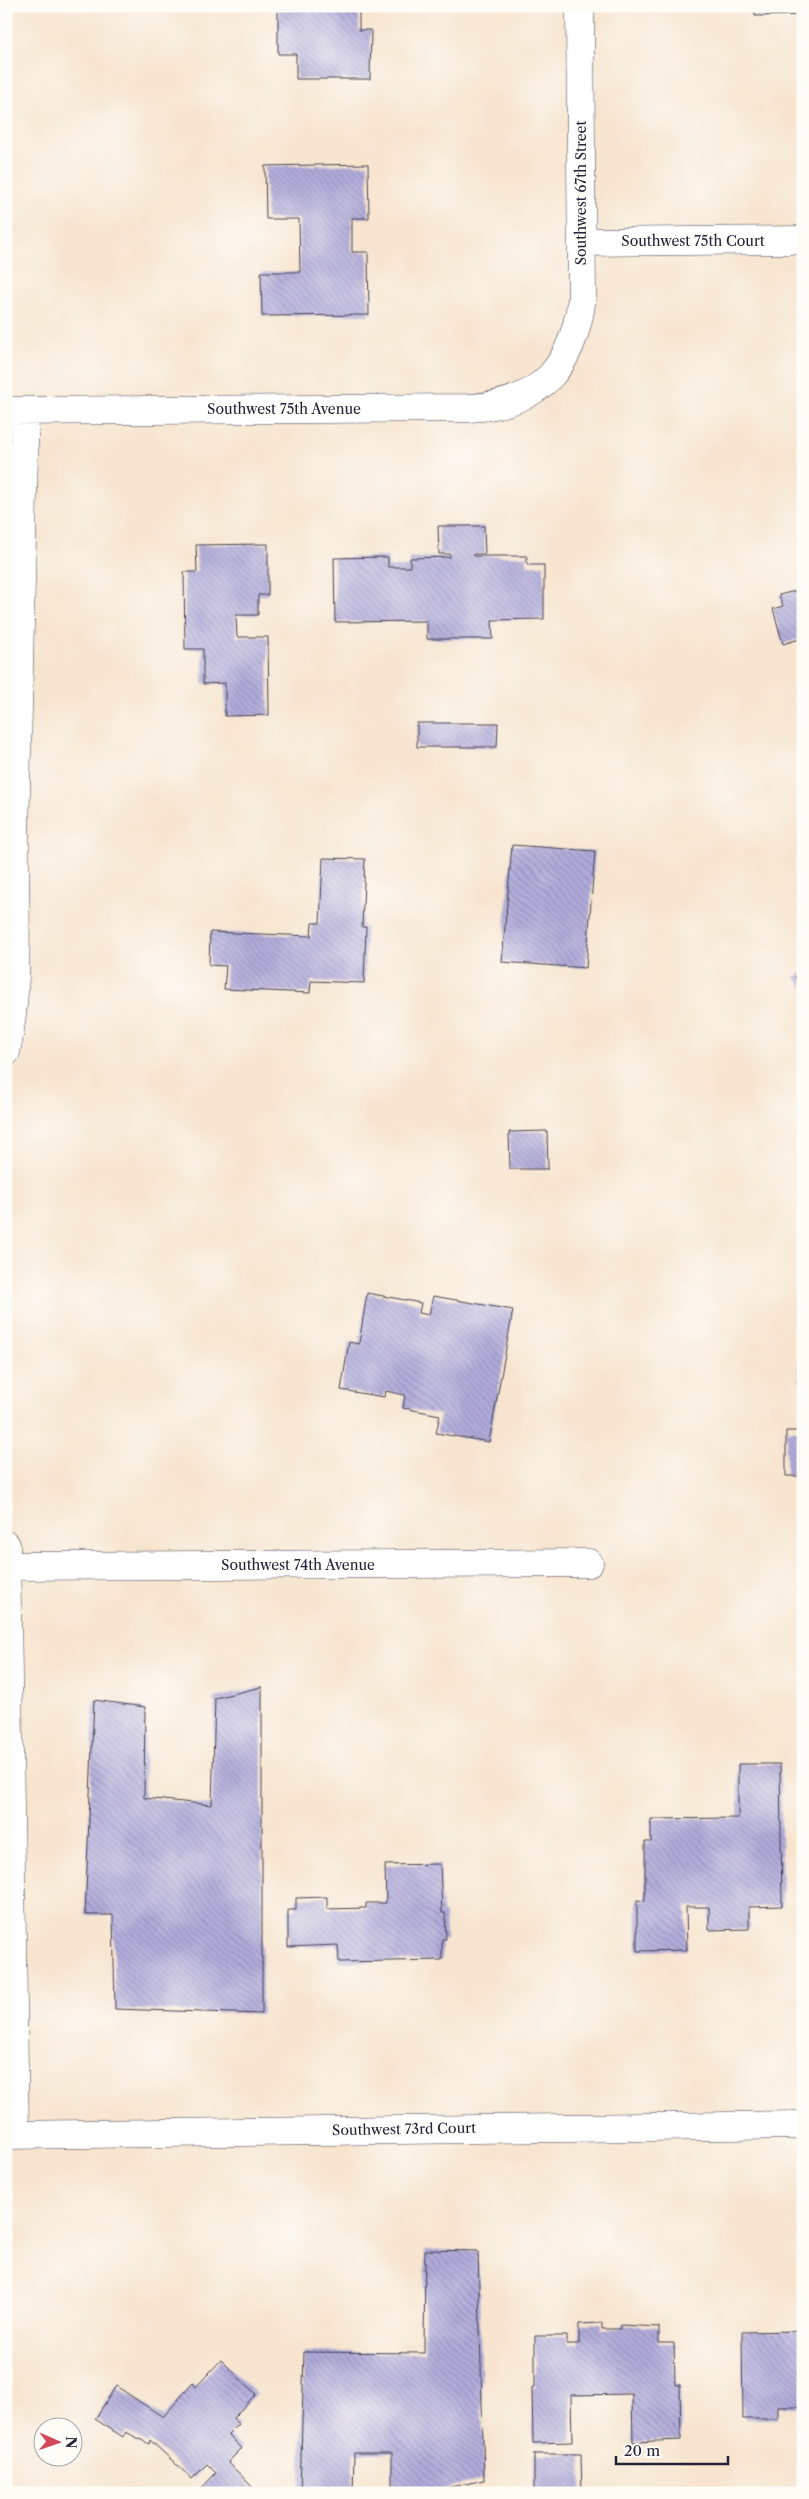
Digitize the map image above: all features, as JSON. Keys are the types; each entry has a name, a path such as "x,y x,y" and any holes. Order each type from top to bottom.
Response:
{"street":[{"name":"Southwest 67th Street","path":"553,375 568,350 578,322 582,298 580,6"},
{"name":"Southwest 75th Court","path":"582,242 803,240"},
{"name":"Southwest 75th Avenue","path":"15,411 482,407 523,397 537,389 553,375"},
{"path":"6,1052 13,1022 14,991 15,411"},
{"path":"6,1545 11,2135"},
{"name":"Southwest 74th Avenue","path":"6,1566 588,1563"},
{"name":"Southwest 73rd Court","path":"11,2135 803,2125"}],"building":[{"path":"278,6 359,6 359,30 371,30 370,79 296,79 296,54 278,54"},
{"path":"360,6 403,6 403,8 360,8"},
{"path":"755,6 803,6 803,15 755,16"},
{"path":"368,164 369,218 352,218 352,252 368,252 369,315 262,316 261,272 300,272 299,219 266,219 265,166"},
{"path":"438,526 484,526 485,554 473,554 474,556 527,556 527,565 544,565 544,619 492,620 493,639 427,639 427,621 335,622 334,558 388,557 388,567 410,567 410,558 450,557 450,554 439,554"},
{"path":"268,544 268,595 258,595 258,615 236,615 237,637 268,637 269,715 225,716 225,683 203,684 203,649 185,649 184,572 197,572 196,545"},
{"path":"803,589 803,638 783,644 773,609 783,606 779,595"},
{"path":"417,723 498,723 497,747 417,747"},
{"path":"512,845 595,851 586,968 502,962"},
{"path":"323,858 365,859 362,927 366,927 364,983 311,981 310,993 224,989 226,966 209,965 210,932 311,936 312,923 320,923"},
{"path":"803,972 803,989 795,977"},
{"path":"547,1131 548,1169 510,1169 509,1132"},
{"path":"367,1293 421,1303 419,1313 429,1315 433,1296 513,1310 489,1442 436,1433 440,1415 403,1408 405,1395 386,1391 384,1397 341,1390 349,1342 359,1344"},
{"path":"799,1347 803,1347 803,1381 799,1381"},
{"path":"786,1431 803,1431 803,1476 786,1476"},
{"path":"262,1687 262,2014 115,2009 113,1915 85,1915 94,1700 145,1707 144,1798 212,1805 215,1698"},
{"path":"738,1764 780,1764 782,1906 749,1907 749,1929 709,1930 709,1907 686,1907 687,1950 637,1951 637,1900 645,1901 645,1842 651,1842 651,1819 738,1818"},
{"path":"440,1864 442,1913 445,1913 446,1939 442,1939 442,1960 339,1962 338,1945 288,1947 288,1910 296,1910 296,1898 327,1897 327,1909 366,1908 366,1903 386,1903 385,1865"},
{"path":"425,2250 478,2251 484,2480 446,2488 446,2493 392,2493 392,2453 354,2453 353,2493 300,2493 304,2352 424,2353"},
{"path":"602,2323 602,2329 621,2329 621,2325 659,2327 659,2343 674,2343 675,2385 680,2385 681,2440 633,2442 632,2394 571,2395 572,2442 533,2443 532,2387 535,2387 535,2336 567,2336 567,2344 579,2344 579,2324"},
{"path":"803,2331 803,2407 778,2407 778,2419 743,2419 742,2332"},
{"path":"221,2360 256,2394 233,2418 239,2424 228,2435 242,2448 228,2462 258,2493 197,2493 216,2473 207,2464 192,2479 150,2440 149,2444 126,2432 123,2437 95,2419 116,2386 163,2417 193,2383 196,2387"},
{"path":"534,2454 581,2454 582,2493 534,2493"}]}
